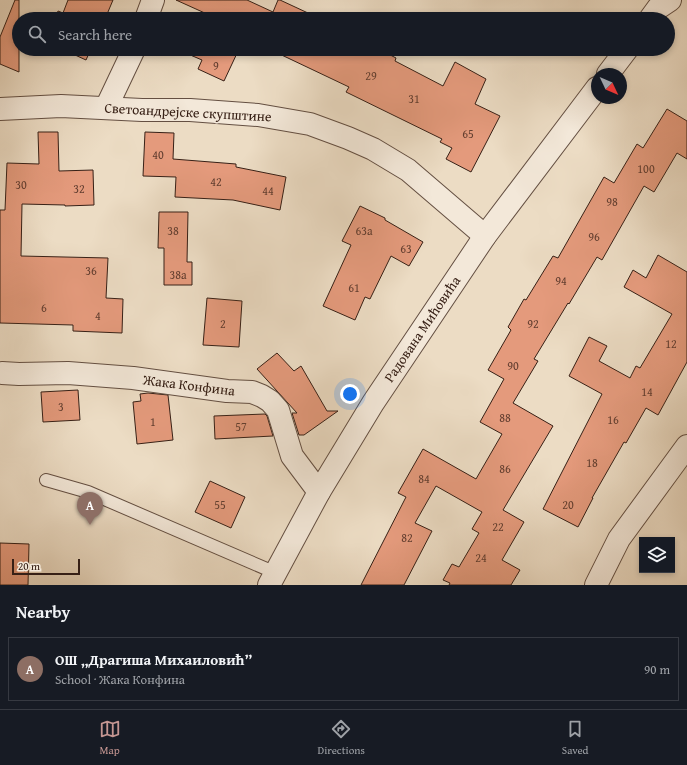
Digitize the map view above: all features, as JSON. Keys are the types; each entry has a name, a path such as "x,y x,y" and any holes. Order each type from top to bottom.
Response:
{"street":[{"path":"149,12 154,0"},
{"path":"655,12 658,8 670,0"},
{"path":"106,108 131,56"},
{"path":"613,68 622,56"},
{"name":"Радована Мићовића","path":"273,579 319,492 373,403 485,236 591,96"},
{"name":"Светоандрејске скупштине","path":"0,109 61,106 142,110 190,110 258,115 310,124 373,149 408,170 485,236"},
{"name":"Жака Конфина","path":"2,373 83,374 133,378 227,391 252,392 270,401 278,410 292,456 319,492"},
{"path":"596,585 619,539 687,446"}],"lane":[{"path":"46,480 88,492 273,579"}],"building":[{"path":"15,0 19,0 19,12 12,12 12,56 19,56 19,72 0,64 0,37"},
{"path":"68,0 113,0 108,12 63,12"},
{"path":"176,0 247,0 273,12 203,12"},
{"path":"278,0 306,12 273,12"},
{"path":"77,56 88,56 86,60"},
{"path":"193,56 236,56 224,81 198,69 202,60"},
{"path":"284,56 392,56 396,58 395,61 443,86 455,62 486,79 475,104 500,116 471,172 446,159 452,148 440,142 442,139 346,92 349,87"},
{"path":"667,109 687,121 687,159 677,153 654,192 644,186 602,260 597,257 534,359 538,361 513,403 553,426 503,510 524,522 502,560 520,570 511,585 449,585 450,583 443,580 452,564 459,567 479,533 472,529 482,512 436,486 415,523 432,531 404,585 361,585 406,497 398,493 423,449 476,479 502,434 480,422 504,379 488,370 511,330 508,327 524,299 526,300 553,256 558,258 604,177 614,183 637,144 643,148"},
{"path":"38,132 58,132 59,171 93,170 94,205 65,206 22,204 21,256 108,258 106,298 123,299 122,333 73,331 73,325 0,323 0,210 5,210 7,163 39,164"},
{"path":"145,132 174,133 173,159 236,164 236,167 286,177 280,210 233,200 175,197 176,177 143,176"},
{"path":"360,206 385,218 385,220 423,242 409,266 391,256 370,299 365,297 355,320 323,306 351,245 342,241"},
{"path":"159,212 188,212 187,262 192,262 192,285 164,285 164,248 158,248"},
{"path":"658,255 687,272 687,362 658,415 646,408 626,443 624,442 592,498 578,527 543,509 602,394 569,376 589,337 607,346 599,361 630,378 636,366 640,368 672,314 624,287 633,270 646,278"},
{"path":"207,298 242,301 239,347 203,345"},
{"path":"277,353 294,371 301,366 327,411 338,411 304,435 299,435 292,413 297,413 257,369"},
{"path":"78,390 80,420 43,422 41,392"},
{"path":"148,393 168,395 173,440 137,444 133,402 141,401 140,394"},
{"path":"265,414 273,436 215,439 214,416"},
{"path":"210,481 245,497 231,528 195,512"},
{"path":"0,543 29,544 28,585 0,585"}],"place":[{"name":"ОШ „Драгиша Михаиловић”","path":"90,525"}]}
